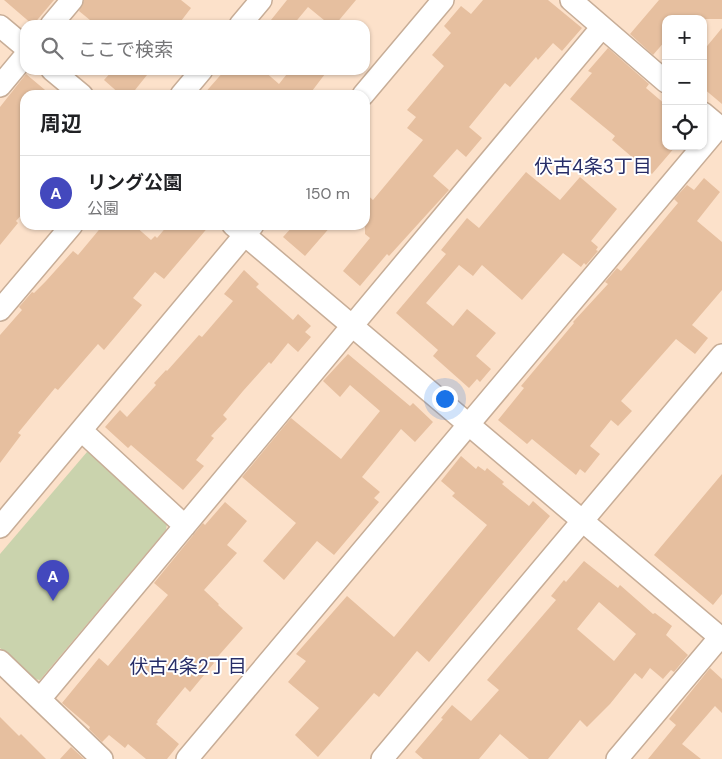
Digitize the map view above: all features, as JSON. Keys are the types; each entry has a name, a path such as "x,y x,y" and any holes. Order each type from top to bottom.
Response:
{"street":[{"path":"55,20 72,0"},
{"path":"244,20 261,0"},
{"path":"367,90 443,0"},
{"path":"572,0 662,79"},
{"path":"0,26 20,43"},
{"path":"40,699 602,27"},
{"path":"0,86 20,62"},
{"path":"58,75 76,90"},
{"path":"185,90 198,75"},
{"path":"187,759 721,128 707,117"},
{"path":"0,310 68,230"},
{"path":"0,527 82,431 241,230"},
{"path":"245,230 352,326 721,638 617,759"},
{"path":"382,759 722,355"},
{"path":"82,431 185,526"},
{"path":"0,661 102,759"}],"green space":[{"path":"87,452 93,453 167,524 166,530 40,680 33,679 0,648 0,554"}],"building":[{"path":"4,0 54,0 37,20 27,20"},
{"path":"84,0 181,0 191,8 182,20 90,20 79,11"},
{"path":"287,0 356,0 339,20 324,20 308,7 297,20 271,20"},
{"path":"483,0 548,0 582,28 562,51 553,43 538,60 536,57 510,87 505,83 469,127 482,138 466,157 457,149 433,176 449,190 389,256 387,254 360,286 343,271 370,238 365,234 365,230 370,230 370,197 373,200 423,140 407,128 416,117 407,110 444,66 432,55 451,33 444,26 461,6 471,14"},
{"path":"659,0 722,0 722,19 707,19 707,15 662,15 662,45 653,55 630,34"},
{"path":"722,28 722,104 707,91 707,46"},
{"path":"608,48 649,84 646,88 662,102 662,150 673,150 652,174 612,140 615,136 570,99 592,73 588,71"},
{"path":"25,75 45,90 20,90 20,217 16,221 18,223 0,245 0,107"},
{"path":"108,75 147,75 135,90 115,90 104,80"},
{"path":"221,75 269,75 279,84 286,75 324,75 313,90 207,90"},
{"path":"526,172 560,200 580,177 617,209 591,241 598,247 596,250 598,251 586,265 584,263 581,267 563,253 522,300 482,265 473,276 459,265 426,303 453,326 467,309 496,333 476,356 491,369 480,382 477,379 469,388 433,356 438,350 396,313 446,254 441,250 467,218 479,228"},
{"path":"704,178 720,192 697,221 722,242 722,290 692,325 708,338 695,354 676,339 621,401 632,411 618,426 611,420 590,446 600,454 585,473 580,469 576,475 532,439 527,444 498,420 524,388 521,386 573,322 608,284 605,282 617,268 621,271 678,203 674,199 687,185 694,190"},
{"path":"99,230 140,230 151,240 155,236 157,238 164,230 206,230 164,279 155,272 133,298 142,305 104,350 98,344 58,390 55,388 18,433 21,435 0,463 0,335 22,310 19,307 32,292 34,293 46,281 73,251 78,255"},
{"path":"289,230 328,230 305,256 283,237"},
{"path":"244,270 259,284 256,287 293,320 298,314 311,326 305,332 311,337 298,352 288,343 271,364 269,362 243,391 223,415 227,419 211,436 214,438 196,460 204,466 183,490 131,445 128,448 105,427 120,410 127,417 156,385 154,383 166,370 199,335 202,337 233,301 224,294"},
{"path":"348,354 410,406 413,403 433,422 415,442 401,429 362,477 380,492 374,498 379,502 334,555 317,541 284,580 263,561 296,523 242,477 291,418 341,459 380,411 350,385 340,397 323,381"},
{"path":"461,456 476,469 478,466 485,471 487,468 504,482 502,484 529,506 533,501 550,516 429,662 417,651 379,697 374,693 318,757 295,735 319,708 288,682 306,661 296,654 347,596 394,637 487,525 452,496 455,493 441,481"},
{"path":"722,474 722,594 713,605 654,555"},
{"path":"225,502 247,521 227,545 237,553 204,590 243,628 190,692 185,687 157,721 156,724 179,744 167,759 146,759 128,744 125,748 109,735 102,742 89,729 90,727 62,703 99,658 108,666 168,595 154,583 203,523 205,525"},
{"path":"584,561 618,588 620,585 653,614 655,613 672,626 666,635 688,655 674,672 671,670 663,679 650,668 642,679 635,673 610,704 587,727 580,720 548,759 529,759 500,734 479,759 423,759 415,752 443,719 441,718 452,705 471,721 499,690 487,680 556,600 551,596 564,580 566,582","holes":["599,602 636,634 614,661 577,629"]},
{"path":"710,668 722,679 722,713 715,706 682,744 701,759 648,759 676,725 669,719"},
{"path":"0,717 19,736 21,734 46,759 0,759"},
{"path":"71,747 84,759 60,759"}],"place":[{"name":"リング公園","path":"53,601"}],"district":[{"name":"伏古4条3丁目","path":"593,166"},
{"name":"伏古4条2丁目","path":"188,666"}]}
